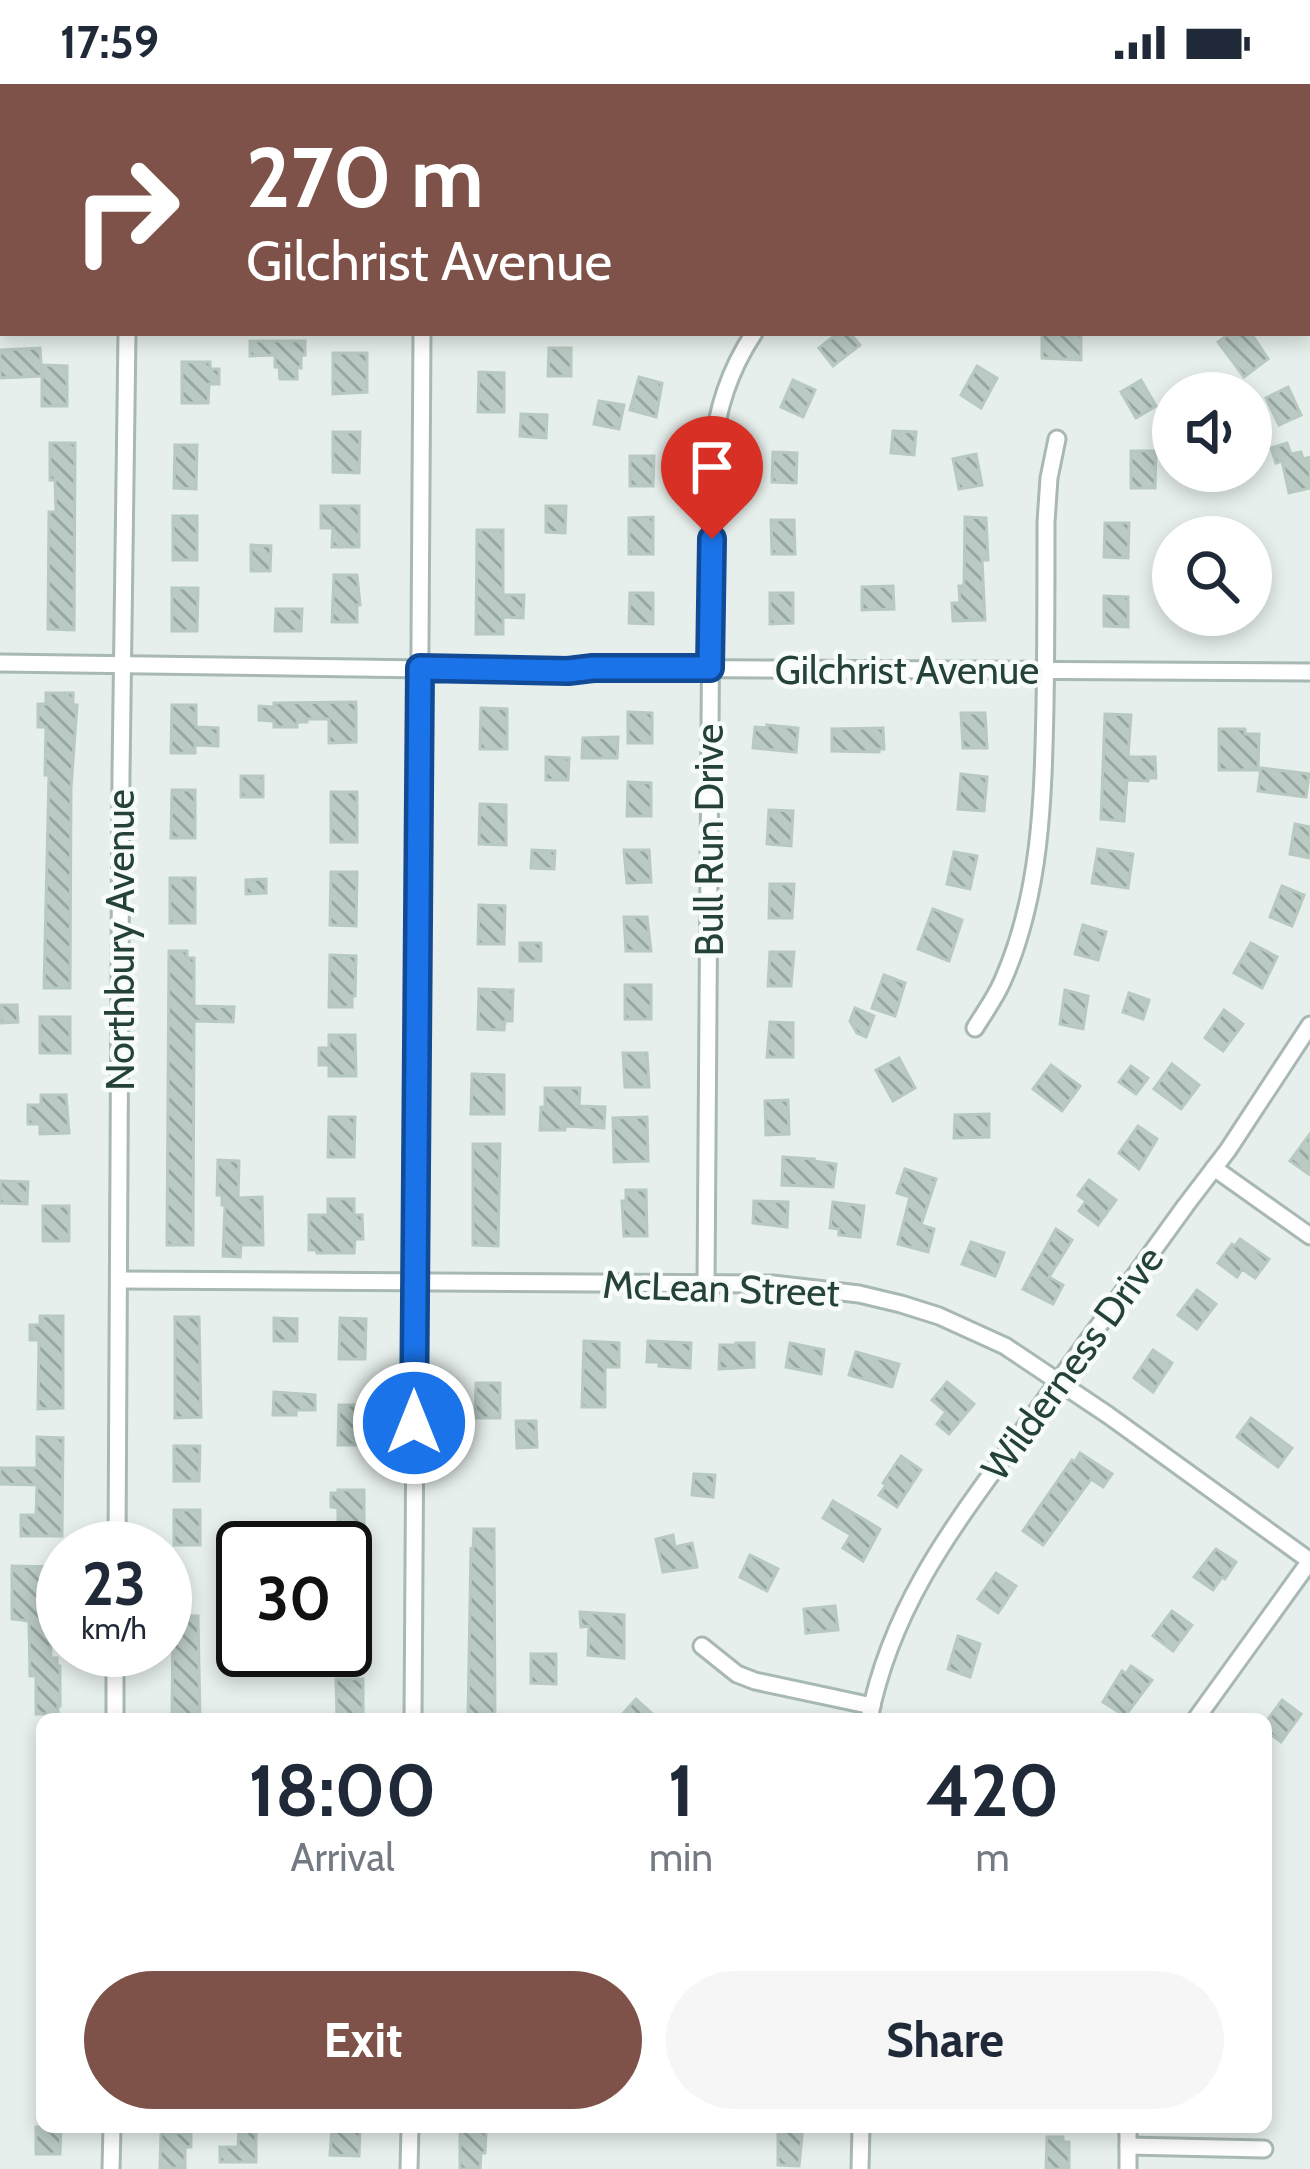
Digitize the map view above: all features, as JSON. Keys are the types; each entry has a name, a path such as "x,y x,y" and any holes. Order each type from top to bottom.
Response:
{"street":[{"name":"Northbury Avenue","path":"116,1521 127,336"},
{"path":"413,1713 422,336"},
{"name":"Bull Run Drive","path":"706,1283 715,430 729,378 752,336"},
{"path":"975,1028 1003,982 1038,845 1044,787 1046,522 1057,439"},
{"name":"Gilchrist Avenue","path":"0,663 568,671 1310,672"},
{"name":"Wilderness Drive","path":"870,1713 890,1643 925,1570 1214,1168 1310,1025"},
{"path":"1214,1168 1310,1236"},
{"name":"McLean Street","path":"119,1280 706,1283 815,1287 901,1304 938,1316 1027,1359 1310,1561"},
{"path":"1200,1713 1310,1561"},
{"path":"702,1646 737,1674 870,1713"},
{"path":"115,1677 115,1713"},
{"path":"111,2169 112,2133"},
{"path":"409,2169 410,2133"},
{"path":"860,2133 860,2169"},
{"path":"1128,2133 1128,2169"},
{"path":"1129,2146 1264,2149"}],"building":[{"path":"834,336 852,336 860,345 833,366 819,348"},
{"path":"1042,336 1081,336 1081,360 1042,358"},
{"path":"1226,336 1253,336 1268,359 1251,372 1240,372 1218,342"},
{"path":"250,341 305,341 297,379 280,379 275,355 250,356"},
{"path":"40,348 42,376 0,378 0,350"},
{"path":"549,348 571,348 571,376 548,376"},
{"path":"333,353 367,353 367,392 333,394"},
{"path":"182,362 210,362 210,369 219,369 219,384 209,384 208,403 182,403"},
{"path":"42,365 67,366 67,406 42,406"},
{"path":"977,366 997,378 981,408 961,395"},
{"path":"479,372 504,373 504,412 478,412"},
{"path":"639,377 662,383 656,417 630,410"},
{"path":"793,380 815,390 803,417 781,407"},
{"path":"1141,380 1152,408 1136,418 1121,392"},
{"path":"1288,387 1301,415 1279,425 1272,395"},
{"path":"599,401 624,405 619,429 594,424"},
{"path":"521,414 547,415 546,438 520,436"},
{"path":"893,431 916,432 914,455 891,453"},
{"path":"333,432 360,432 359,473 333,472"},
{"path":"50,443 75,443 74,630 48,629 49,512 56,512"},
{"path":"1287,443 1291,454 1310,457 1310,488 1289,493 1282,461 1276,463 1272,448"},
{"path":"175,445 197,445 196,489 174,488"},
{"path":"1131,451 1152,451 1152,488 1131,488"},
{"path":"773,452 797,453 796,483 772,482"},
{"path":"976,454 982,485 959,489 953,459"},
{"path":"630,456 654,456 653,486 630,486"},
{"path":"321,506 359,506 359,547 332,547 333,528 321,528"},
{"path":"546,506 566,506 565,533 546,532"},
{"path":"173,516 197,516 197,560 173,560"},
{"path":"653,517 653,554 629,554 629,518"},
{"path":"965,517 986,518 985,620 953,621 952,603 960,603 959,586 964,586"},
{"path":"771,520 794,520 795,554 772,554"},
{"path":"1105,523 1129,523 1128,558 1104,557"},
{"path":"477,530 503,530 503,595 524,595 523,618 503,617 503,634 476,634"},
{"path":"251,545 271,546 270,571 251,571"},
{"path":"334,575 357,575 357,622 332,622"},
{"path":"893,586 894,609 862,610 862,587"},
{"path":"172,588 198,588 197,631 172,631"},
{"path":"630,593 653,593 653,624 629,623"},
{"path":"770,593 793,593 793,623 770,624"},
{"path":"1104,596 1128,597 1128,627 1104,626"},
{"path":"276,609 302,609 301,631 275,631"},
{"path":"46,693 73,693 73,705 77,705 71,788 70,988 44,988 49,775 45,775 46,727 38,727 38,704 46,704"},
{"path":"356,702 356,742 329,743 329,719 307,719 297,722 297,727 274,727 274,721 259,720 259,706 274,707 274,703"},
{"path":"172,705 196,705 196,727 218,728 218,746 195,745 195,753 171,753"},
{"path":"481,708 507,709 507,749 480,749"},
{"path":"628,712 652,713 652,743 628,743"},
{"path":"961,713 985,713 987,748 963,748"},
{"path":"1105,714 1131,715 1128,757 1155,757 1156,778 1127,780 1124,821 1101,819"},
{"path":"755,727 798,728 796,752 753,748"},
{"path":"883,728 884,749 879,752 832,751 832,729"},
{"path":"1219,729 1259,734 1258,770 1219,770"},
{"path":"618,737 617,758 582,758 583,738"},
{"path":"546,757 569,758 568,780 546,780"},
{"path":"1261,768 1309,774 1306,797 1258,791"},
{"path":"961,774 987,777 984,811 958,809"},
{"path":"241,776 263,776 263,797 241,797"},
{"path":"628,782 651,783 651,816 627,816"},
{"path":"172,790 195,790 195,838 171,838"},
{"path":"331,792 357,792 357,842 331,842"},
{"path":"480,804 506,805 506,845 479,844"},
{"path":"769,810 793,811 791,846 767,844"},
{"path":"1295,824 1310,827 1310,858 1290,854"},
{"path":"1098,849 1133,854 1128,888 1092,883"},
{"path":"532,850 555,851 554,869 531,868"},
{"path":"624,850 649,850 651,882 627,883"},
{"path":"954,852 977,856 970,889 947,884"},
{"path":"331,872 357,872 356,926 330,925"},
{"path":"170,878 195,878 195,923 170,923"},
{"path":"266,879 266,893 246,894 246,880"},
{"path":"770,884 794,884 792,918 769,918"},
{"path":"1282,886 1304,895 1292,926 1270,917"},
{"path":"479,905 505,906 504,944 478,944"},
{"path":"933,909 962,920 949,961 918,949"},
{"path":"624,917 647,917 651,951 626,951"},
{"path":"1083,925 1106,932 1098,960 1075,954"},
{"path":"520,943 541,943 541,961 520,961"},
{"path":"1251,943 1277,957 1262,988 1234,973"},
{"path":"169,951 187,951 187,958 194,958 194,1006 234,1007 233,1022 194,1021 193,1245 167,1245"},
{"path":"770,952 794,952 791,986 768,986"},
{"path":"330,955 356,956 352,1007 329,1007"},
{"path":"884,975 905,983 895,1016 872,1008"},
{"path":"625,985 651,985 651,1019 625,1019"},
{"path":"479,989 513,990 512,1021 505,1021 504,1030 478,1029"},
{"path":"1065,990 1088,996 1083,1029 1060,1024"},
{"path":"1129,993 1149,1000 1143,1019 1123,1012"},
{"path":"0,1005 17,1005 18,1022 0,1023"},
{"path":"855,1008 874,1016 866,1037 850,1021"},
{"path":"1224,1010 1243,1024 1223,1051 1205,1038"},
{"path":"40,1017 70,1017 70,1053 40,1053"},
{"path":"770,1022 793,1023 793,1057 767,1057"},
{"path":"329,1035 355,1035 356,1076 329,1076 329,1065 319,1065 319,1048 329,1048"},
{"path":"623,1053 647,1053 649,1087 625,1087"},
{"path":"899,1058 915,1088 893,1101 876,1070"},
{"path":"1172,1064 1199,1085 1181,1109 1154,1089"},
{"path":"1051,1065 1080,1086 1062,1111 1033,1089"},
{"path":"1131,1066 1148,1078 1136,1094 1119,1082"},
{"path":"472,1074 504,1075 504,1114 471,1114"},
{"path":"545,1088 580,1088 579,1106 605,1107 604,1128 540,1130"},
{"path":"41,1095 66,1095 69,1133 40,1134 40,1124 28,1124 28,1105 41,1105"},
{"path":"788,1100 789,1134 766,1135 765,1101"},
{"path":"989,1114 989,1137 954,1138 955,1115"},
{"path":"329,1117 355,1117 354,1157 328,1157"},
{"path":"647,1117 648,1161 614,1162 613,1118"},
{"path":"1138,1126 1157,1139 1139,1169 1119,1153"},
{"path":"1310,1134 1310,1175 1290,1161"},
{"path":"473,1144 500,1144 498,1246 473,1245"},
{"path":"783,1157 836,1164 833,1187 782,1185"},
{"path":"218,1160 239,1161 238,1198 262,1197 263,1245 241,1245 240,1257 223,1256 225,1205 222,1195 217,1195"},
{"path":"905,1169 936,1179 921,1225 934,1229 928,1252 898,1244 910,1197 897,1193"},
{"path":"1089,1180 1116,1200 1098,1225 1079,1211 1086,1201 1078,1195"},
{"path":"1,1181 28,1182 27,1204 0,1203"},
{"path":"626,1190 646,1190 647,1236 624,1236"},
{"path":"328,1199 354,1199 354,1215 362,1215 363,1239 355,1239 354,1253 309,1250 309,1215 328,1215"},
{"path":"754,1201 788,1202 787,1227 753,1223"},
{"path":"833,1202 864,1206 860,1237 839,1235 839,1229 830,1228"},
{"path":"43,1206 69,1206 69,1241 43,1241"},
{"path":"1056,1229 1072,1240 1049,1277 1063,1285 1053,1304 1023,1289"},
{"path":"1240,1239 1269,1259 1255,1278 1242,1269 1237,1277 1218,1263"},
{"path":"971,1242 1004,1253 995,1276 962,1264"},
{"path":"1197,1290 1216,1304 1197,1329 1178,1315"},
{"path":"40,1316 63,1316 63,1408 38,1409 39,1340 30,1340 30,1325 40,1325"},
{"path":"175,1317 199,1317 201,1417 175,1418"},
{"path":"274,1318 297,1319 297,1341 274,1341"},
{"path":"340,1318 366,1319 365,1359 339,1359"},
{"path":"584,1341 619,1343 619,1367 605,1367 605,1407 582,1407"},
{"path":"648,1341 691,1343 690,1368 647,1362"},
{"path":"754,1343 754,1367 719,1369 720,1345"},
{"path":"790,1343 824,1350 821,1374 786,1367"},
{"path":"1153,1350 1172,1363 1153,1392 1134,1378"},
{"path":"856,1352 899,1364 892,1387 849,1375"},
{"path":"947,1382 974,1404 949,1434 937,1424 946,1412 932,1400"},
{"path":"476,1383 500,1383 500,1418 475,1418"},
{"path":"274,1392 315,1395 315,1410 273,1415"},
{"path":"339,1405 365,1405 365,1445 338,1445"},
{"path":"1251,1418 1292,1448 1278,1467 1237,1437"},
{"path":"516,1421 536,1421 537,1447 517,1448"},
{"path":"37,1437 63,1438 62,1521 36,1521 36,1536 21,1536 21,1515 36,1515 37,1485 0,1484 0,1468 37,1468"},
{"path":"174,1446 200,1446 199,1481 174,1481"},
{"path":"1080,1453 1112,1474 1103,1487 1091,1479 1043,1545 1023,1531"},
{"path":"901,1456 921,1470 897,1507 879,1495"},
{"path":"694,1474 715,1475 713,1497 692,1495"},
{"path":"364,1490 364,1521 338,1521 331,1493"},
{"path":"833,1501 880,1529 863,1561 843,1548 851,1535 823,1518"},
{"path":"174,1510 200,1510 200,1545 192,1545 192,1521 174,1521"},
{"path":"474,1529 494,1529 495,1713 468,1713"},
{"path":"673,1535 675,1547 692,1543 697,1567 663,1572 656,1539"},
{"path":"1216,1549 1236,1562 1213,1590 1194,1577"},
{"path":"750,1555 778,1569 767,1591 740,1577"},
{"path":"12,1566 36,1566 36,1676 30,1676 29,1621 12,1619"},
{"path":"996,1573 1016,1586 998,1613 978,1599"},
{"path":"835,1606 838,1630 806,1633 804,1609"},
{"path":"1172,1611 1192,1625 1173,1651 1153,1636"},
{"path":"580,1612 624,1615 624,1658 588,1655 589,1626 581,1627"},
{"path":"192,1616 198,1616 200,1713 172,1713 172,1677 192,1677"},
{"path":"958,1636 980,1644 970,1677 948,1669"},
{"path":"531,1654 556,1654 556,1684 531,1683"},
{"path":"1131,1666 1152,1680 1127,1713 1120,1713 1103,1702 1122,1671 1126,1674"},
{"path":"36,1677 60,1677 58,1713 36,1713"},
{"path":"336,1679 363,1679 363,1713 337,1713"},
{"path":"636,1699 651,1713 623,1713"},
{"path":"1282,1700 1301,1714 1281,1742 1272,1735 1272,1714"},
{"path":"36,2133 61,2133 60,2154 36,2154"},
{"path":"161,2133 191,2133 185,2168 160,2168"},
{"path":"239,2133 256,2133 256,2162 220,2162 220,2147 238,2147"},
{"path":"332,2133 360,2133 359,2156 330,2155"},
{"path":"460,2133 486,2133 480,2169 460,2169"},
{"path":"778,2133 802,2133 799,2166 778,2165"},
{"path":"1047,2137 1069,2142 1069,2169 1046,2169"}],"route":[{"path":"414,1423 420,668 710,668 712,539"}]}
